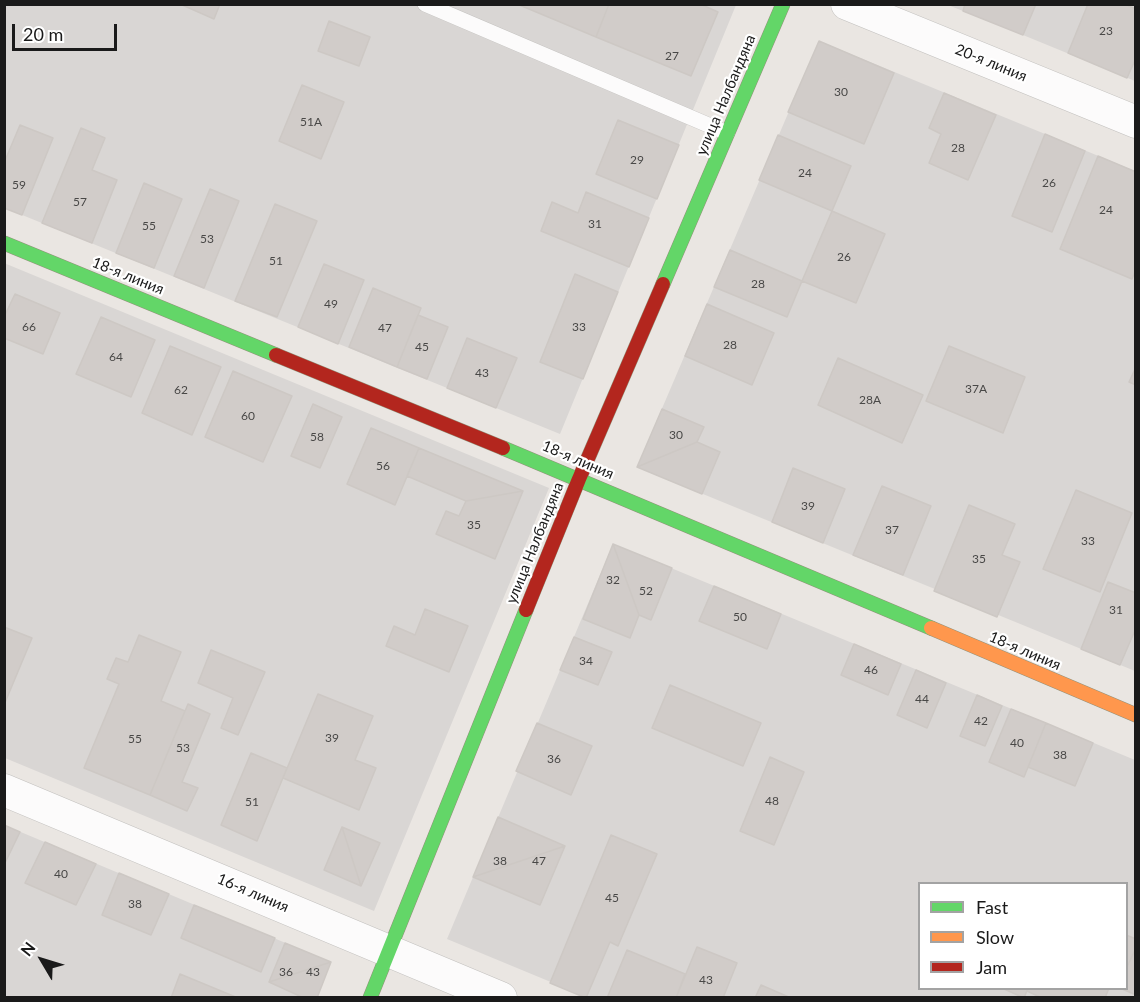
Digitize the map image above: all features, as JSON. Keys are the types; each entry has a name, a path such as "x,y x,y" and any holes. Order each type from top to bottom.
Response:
{"street":[{"name":"улица Налбандяна","path":"370,998 579,478 783,4"},
{"name":"20-я линия","path":"847,4 1136,122"},
{"name":"18-я линия","path":"4,243 579,478 1136,716"},
{"name":"16-я линия","path":"4,790 501,998"}],"lane":[{"path":"424,4 728,133"}],"shaded area":[{"path":"4,5 736,5 560,434 5,208"},
{"path":"948,5 1135,5 1135,81 1023,35"},
{"path":"819,41 1135,171 1135,671 637,467"},
{"path":"4,263 549,488 374,911 5,758"},
{"path":"613,544 1135,760 1135,997 587,997 447,939"},
{"path":"4,825 331,962 317,997 5,997"}],"building":[{"path":"180,4 220,4 214,19"},
{"path":"517,4 609,4 596,37"},
{"path":"609,4 700,4 718,12 691,76 596,37"},
{"path":"965,4 1036,4 1023,35 963,11"},
{"path":"1088,4 1124,4 1136,9 1136,58 1127,78 1068,53"},
{"path":"329,21 370,37 359,66 318,51"},
{"path":"819,41 894,73 864,144 788,112"},
{"path":"302,85 344,102 321,159 279,141"},
{"path":"944,93 996,115 968,180 929,163 941,134 929,128"},
{"path":"618,120 679,145 657,199 596,174"},
{"path":"20,125 53,138 22,215 4,208 4,163"},
{"path":"81,128 105,138 92,170 117,180 92,243 42,223"},
{"path":"1045,134 1085,151 1052,232 1012,216"},
{"path":"778,135 851,166 832,211 759,180"},
{"path":"1098,156 1136,172 1136,269 1132,279 1060,249"},
{"path":"144,183 182,199 154,268 116,253"},
{"path":"210,189 239,201 204,288 174,276"},
{"path":"586,192 649,218 629,267 541,231 552,202 578,213"},
{"path":"275,204 317,221 277,317 235,301"},
{"path":"832,211 885,234 856,303 802,281"},
{"path":"730,250 802,281 787,317 714,287"},
{"path":"324,264 364,280 338,344 298,327"},
{"path":"575,274 618,292 583,379 540,362"},
{"path":"373,288 421,308 397,367 349,347"},
{"path":"15,294 60,313 43,354 4,338 4,317"},
{"path":"707,304 774,333 752,385 685,356"},
{"path":"418,315 448,327 427,379 397,367"},
{"path":"101,317 155,340 131,397 76,374"},
{"path":"467,338 517,358 496,408 447,388"},
{"path":"170,346 221,367 192,435 142,413"},
{"path":"949,346 1025,377 1003,433 926,401"},
{"path":"838,358 923,395 902,443 818,405"},
{"path":"1136,367 1136,385 1129,382"},
{"path":"233,371 292,396 263,462 205,437"},
{"path":"313,404 342,417 320,468 291,456"},
{"path":"662,409 704,427 697,442 637,467"},
{"path":"371,428 419,448 395,505 347,484"},
{"path":"697,442 720,452 702,494 637,467"},
{"path":"419,448 523,491 466,501 407,476"},
{"path":"793,468 845,489 823,543 772,522"},
{"path":"882,486 931,506 903,575 853,555"},
{"path":"1076,490 1132,513 1100,592 1043,569"},
{"path":"523,491 495,559 436,534 446,511 459,516 466,501"},
{"path":"969,505 1015,524 1002,555 1020,562 997,617 934,591"},
{"path":"613,544 639,615 630,638 583,619"},
{"path":"613,544 672,568 651,620 639,615"},
{"path":"1108,582 1136,593 1136,628 1120,665 1081,649"},
{"path":"714,586 781,614 767,649 699,621"},
{"path":"425,609 468,626 449,672 386,646 394,626 415,635"},
{"path":"4,627 32,638 4,705"},
{"path":"139,635 181,652 161,701 185,711 150,795 84,768 119,684 107,679 116,658 128,662"},
{"path":"574,637 612,652 598,685 560,670"},
{"path":"854,644 901,664 888,695 841,675"},
{"path":"211,650 265,672 238,735 221,728 233,698 198,683"},
{"path":"916,670 946,683 927,728 897,715"},
{"path":"670,685 761,723 743,766 652,728"},
{"path":"318,694 373,716 355,760 376,768 359,810 283,778"},
{"path":"977,695 1002,706 985,746 960,736"},
{"path":"188,704 210,714 182,782 198,788 187,811 150,795"},
{"path":"1011,709 1046,723 1024,777 989,762"},
{"path":"537,723 592,746 571,795 516,771"},
{"path":"1046,723 1093,743 1075,786 1028,767"},
{"path":"251,753 287,768 257,841 221,825"},
{"path":"770,757 804,772 774,845 740,831"},
{"path":"498,817 565,846 473,877"},
{"path":"4,825 20,832 4,865"},
{"path":"342,827 380,843 361,886"},
{"path":"342,827 361,886 324,870"},
{"path":"611,835 657,854 618,946 610,942 586,998 550,983"},
{"path":"45,842 96,864 76,905 25,883"},
{"path":"565,846 540,905 473,877"},
{"path":"119,873 169,894 151,935 102,915"},
{"path":"194,905 275,938 261,972 181,938"},
{"path":"1128,936 1136,939 1136,948 1128,965"},
{"path":"285,943 331,962 269,982"},
{"path":"697,947 737,963 723,998 676,998"},
{"path":"1136,948 1136,995 1125,990 1128,990 1128,965"},
{"path":"627,950 685,974 676,998 607,998"},
{"path":"331,962 317,998 304,998 269,982"},
{"path":"180,974 238,998 171,998"},
{"path":"761,985 791,998 755,998"},
{"path":"1006,990 1027,990 1024,998"},
{"path":"1108,990 1105,998 1042,998 1027,991"}],"traffic: fast":[{"path":"663,284 783,4"},
{"path":"4,243 276,355"},
{"path":"503,448 931,628"},
{"path":"370,998 526,610"}],"traffic: slow":[{"path":"931,628 1136,715"}],"traffic: jam":[{"path":"526,610 579,479 663,284"},
{"path":"276,355 503,448"}]}
